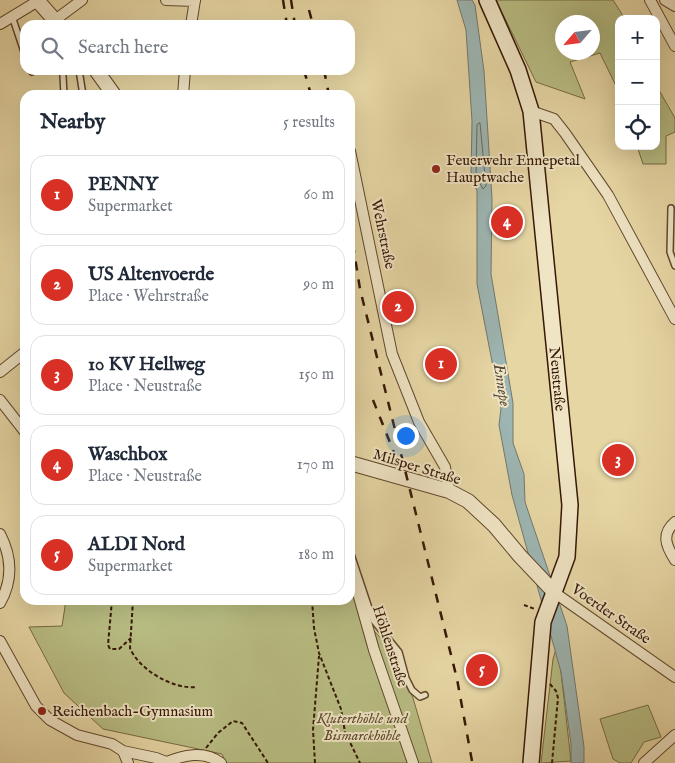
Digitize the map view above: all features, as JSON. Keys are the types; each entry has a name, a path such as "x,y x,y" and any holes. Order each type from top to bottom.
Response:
{"main road":[{"name":"Neustraße","path":"487,0 518,70 531,111 569,497 567,557 545,617 537,676 531,763"}],"street":[{"path":"0,24 37,0 54,20"},
{"path":"60,20 82,0"},
{"path":"166,0 195,0 192,20"},
{"path":"650,0 675,46"},
{"path":"665,0 675,6"},
{"path":"100,75 110,90"},
{"path":"184,90 185,75"},
{"path":"531,111 554,118 608,195 675,319"},
{"name":"Wehrstraße","path":"355,175 392,354 419,422 444,467 449,491"},
{"path":"0,372 20,356"},
{"path":"0,400 20,426"},
{"name":"Milsper Straße","path":"355,464 449,491 468,500 555,593"},
{"path":"673,557 666,537 667,529 675,522"},
{"path":"0,534 9,555 10,572 7,588 0,603"},
{"name":"Höhlenstraße","path":"355,583 374,650 413,763"},
{"name":"Voerder Straße","path":"555,593 675,677"},
{"path":"0,642 41,713 77,735 112,744 123,751 156,758 165,763 187,755 206,754 221,763"},
{"path":"644,763 675,735"},
{"path":"123,751 128,763"}],"lane":[{"path":"12,16 20,40"},
{"path":"80,75 82,90"},
{"path":"63,76 64,90"},
{"path":"671,208 670,252 675,266"},
{"path":"355,566 373,620 399,652 412,690 420,697 425,695"}],"path":[{"path":"112,605 108,645 110,649 119,649 131,638"},
{"path":"133,605 130,648 133,655 157,676 184,688 197,687"},
{"path":"312,605 314,628 319,653 341,709 345,732 360,763"},
{"path":"315,763 313,730 319,653"},
{"path":"537,676 553,685 558,698 552,763"},
{"path":"206,754 206,747 218,733 233,721 242,722 268,763"}],"green space":[{"path":"496,0 613,0 622,15 615,15 615,84 600,53 600,15 555,15 555,60 577,60 570,62 585,99 536,82"},
{"path":"660,92 675,118 675,132 666,136 666,164 643,164 638,150 660,150"},
{"name":"Kluterthöhle und Bismarckhöhle","path":"355,584 365,621 388,646 413,698 432,763 226,763 222,754 103,729 64,693 29,627 62,626 65,605 355,605"},
{"path":"556,649 561,672 571,761 541,763 553,659"},
{"path":"648,705 661,737 644,742 631,763 620,763 613,759 600,719"}],"water":[{"name":"Ennepe","path":"457,0 472,0 475,5 484,71 492,199 491,274 513,403 513,443 524,474 525,502 567,626 584,747 584,763 571,763 571,744 561,672 512,495 499,425 501,408 477,284 477,191 471,177 472,121 466,30"}],"railway":[{"path":"283,0 286,20"},
{"path":"291,0 294,20"},
{"path":"309,10 312,20"},
{"path":"305,75 310,90"},
{"path":"325,75 328,90"},
{"path":"355,258 360,289 457,679 472,761"},
{"path":"373,400 395,455"}],"place":[{"name":"Feuerwehr Ennepetal Hauptwache","path":"436,169"},
{"name":"Waschbox","path":"507,222"},
{"name":"US Altenvoerde","path":"398,307"},
{"name":"PENNY","path":"441,364"},
{"name":"10 KV Hellweg","path":"618,460"},
{"name":"ALDI Nord","path":"482,670"},
{"name":"Reichenbach-Gymnasium","path":"42,711"}]}
